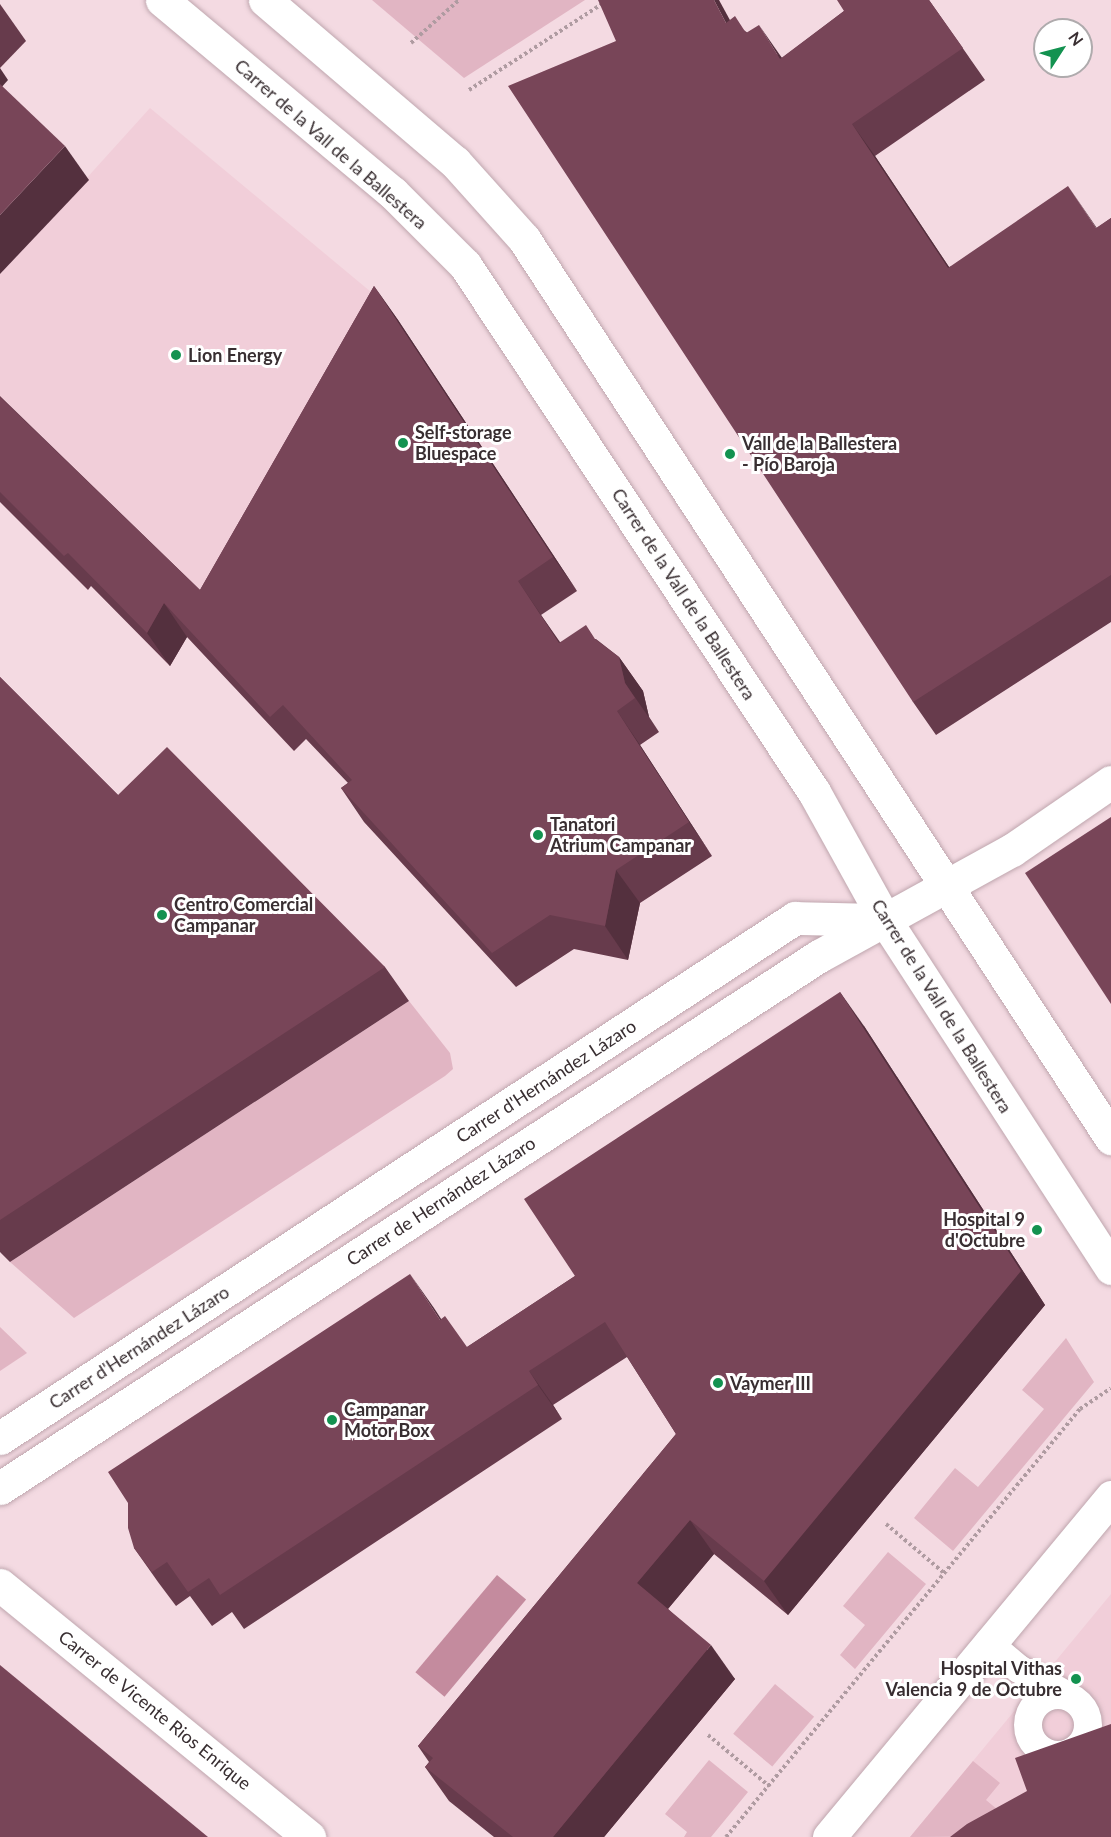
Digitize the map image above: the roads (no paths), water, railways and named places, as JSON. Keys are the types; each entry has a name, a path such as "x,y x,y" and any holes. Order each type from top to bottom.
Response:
{"street":[{"name":"Carrer de la Vall de la Ballestera","path":"162,0 393,193 465,265 814,792 885,920 1111,1268"},
{"path":"265,0 455,162 524,239 1111,1138"},
{"name":"Carrer d'Hernández Lázaro","path":"0,1438 795,918 885,920 1012,850 1111,782"},
{"name":"Carrer de Hernández Lázaro","path":"0,1488 819,957 885,920"},
{"path":"829,1837 1111,1497"},
{"name":"Carrer de Vicente Rios Enrique","path":"0,1585 309,1837"}],"lane":[{"path":"988,1643 1019,1669 1076,1701 1087,1718 1085,1738 1072,1752 1063,1755 1043,1751 1035,1745 1028,1727 1019,1669"},
{"path":"1028,1727 1033,1708 1040,1701 1068,1696"}],"place":[{"name":"Lion Energy","path":"176,355"},
{"name":"Self-storage Bluespace","path":"403,443"},
{"name":"Vall de la Ballestera - Pío Baroja","path":"730,454"},
{"name":"Tanatori Atrium Campanar","path":"538,835"},
{"name":"Centro Comercial Campanar","path":"162,915"},
{"name":"Hospital 9 d'Octubre","path":"1037,1230"},
{"name":"Vaymer III","path":"718,1383"},
{"name":"Campanar Motor Box","path":"332,1420"},
{"name":"Hospital Vithas Valencia 9 de Octubre","path":"1076,1679"}]}
